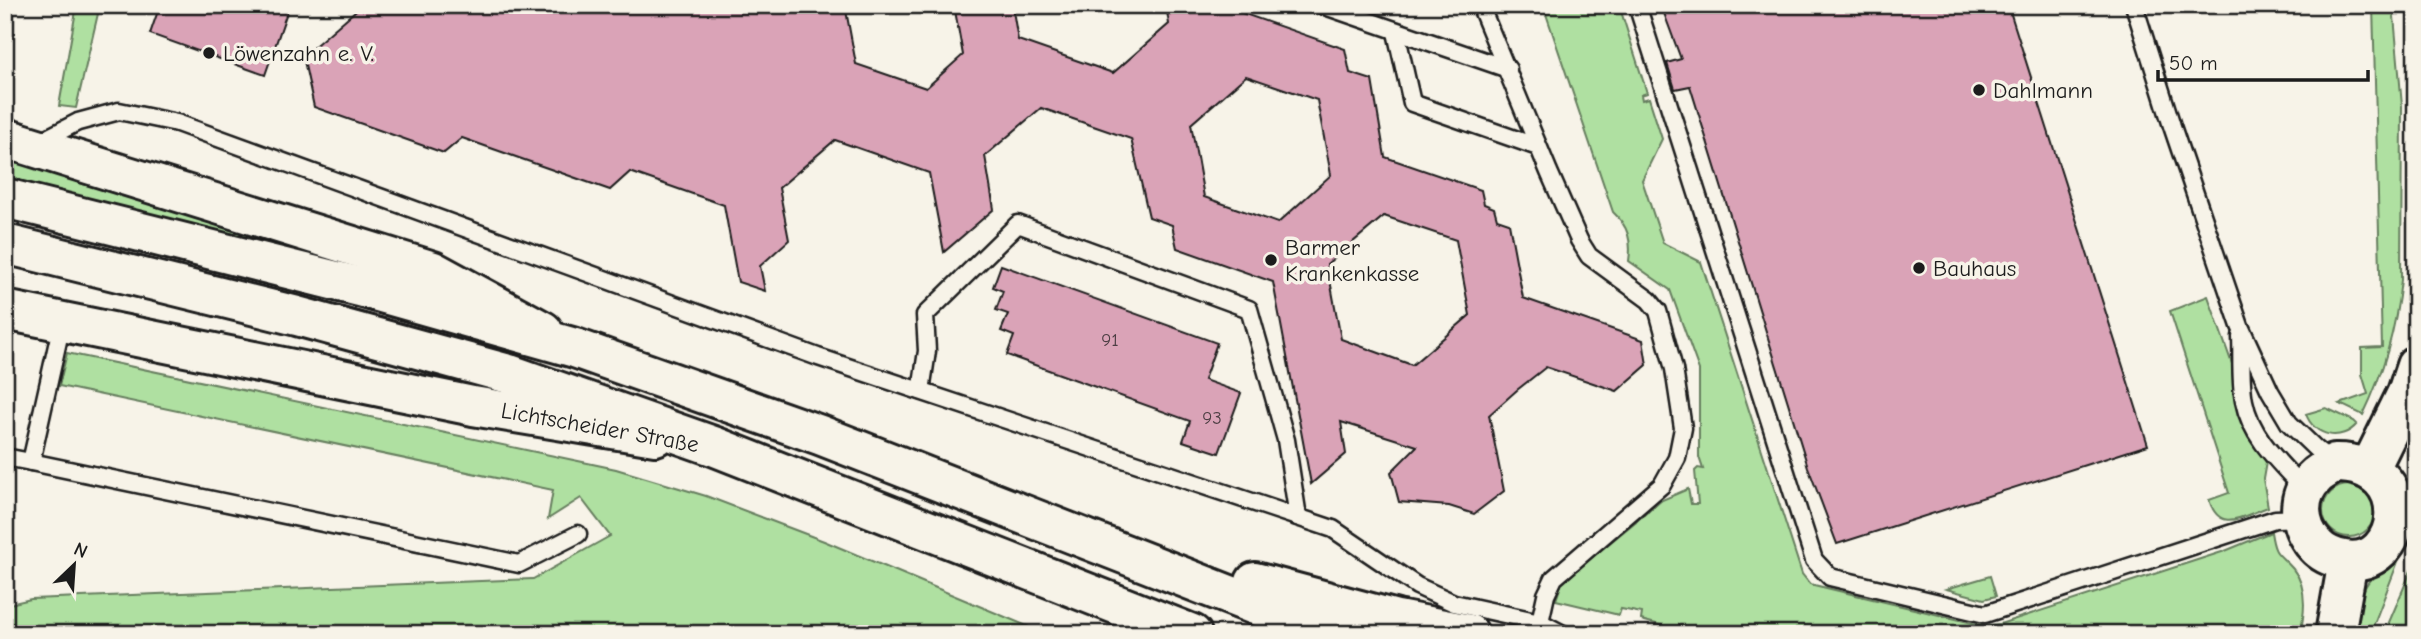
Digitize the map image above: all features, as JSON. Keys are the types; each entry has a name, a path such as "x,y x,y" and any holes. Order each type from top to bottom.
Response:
{"main road":[{"path":"19,142 433,271 575,348"},
{"path":"5,198 360,287 575,348 795,426 1329,634"},
{"path":"5,244 297,316 509,374 716,447"},
{"name":"Lichtscheider Straße","path":"5,310 473,406 716,447 1181,631"},
{"path":"2353,466 2407,393 2416,366"},
{"path":"2353,466 2387,481 2402,522 2381,548 2358,560 2348,561 2320,551 2309,538 2303,504 2316,475 2353,466"},
{"path":"1067,532 1365,612 1469,634"},
{"path":"2335,634 2348,561"}],"lane":[{"path":"1322,5 1508,69"},
{"path":"1480,5 1538,147 1574,229 1589,256 1649,300 1658,311 1674,369 1683,428 1676,458 1662,485 1554,578 1546,596 1540,622"},
{"path":"1637,5 1814,560 1830,577 1984,614 2275,519 2303,504 2264,445 2250,418 2244,401 2240,326"},
{"path":"2134,5 2240,326 2270,391 2289,423 2316,450 2353,466"},
{"path":"1396,32 1412,103 1538,147"},
{"path":"19,142 119,111 177,123 779,343 1298,517 1345,536 1417,586 1454,603 1540,622 1563,634"},
{"path":"920,391 927,351 925,315 1018,224 1249,309 1286,440 1298,517"},
{"path":"31,462 62,323"},
{"path":"5,457 520,564 578,534"}],"green space":[{"path":"77,5 100,5 76,108 59,106"},
{"path":"1543,5 1619,5 1647,93 1641,95 1642,100 1649,98 1662,139 1642,180 1663,243 1701,262 1802,574 1810,584 1985,626 2000,624 2225,551 2271,532 2278,554 2293,569 2301,584 2304,609 2300,634 1694,634 1641,620 1642,613 1621,609 1619,615 1556,600 1562,582 1662,500 1688,489 1691,504 1698,504 1695,471 1698,468 1703,469 1699,457 1699,370 1670,290 1629,261 1628,234 1613,212"},
{"path":"2373,5 2393,5 2402,106 2401,280 2388,349 2363,415 2340,404 2368,394 2362,374 2362,348 2382,347"},
{"path":"5,151 403,279 5,180"},
{"path":"2208,296 2232,364 2237,406 2243,425 2266,462 2263,479 2268,507 2233,520 2219,517 2209,500 2229,493 2170,311"},
{"path":"67,353 616,469 706,496 824,541 1046,634 5,634 5,605 31,599 533,579 610,536 581,498 548,519 553,490 59,386"},
{"path":"2326,408 2357,424 2351,430 2336,435 2322,432 2315,428 2306,414"},
{"path":"2349,485 2368,492 2375,511 2368,530 2349,537 2330,530 2323,511 2330,492"},
{"path":"2392,557 2399,559 2370,634 2356,634 2364,591 2373,575"},
{"path":"2416,559 2416,620 2409,634 2384,634"},
{"path":"1990,576 1996,596 1984,599 1946,589"}],"building":[{"path":"160,5 268,5 287,12 265,75 150,34"},
{"name":"Barmer Krankenkasse","path":"362,5 845,5 856,64 926,88 963,55 954,5 1012,5 1018,40 1113,73 1169,24 1166,5 1219,5 1345,49 1350,73 1372,80 1385,157 1481,190 1484,204 1494,208 1497,219 1509,223 1523,298 1643,340 1647,365 1617,391 1546,367 1517,390 1489,415 1504,491 1474,514 1449,506 1399,502 1391,472 1417,446 1341,422 1346,454 1311,484 1273,282 1177,248 1172,225 1149,217 1131,139 1041,108 985,156 994,209 944,252 929,173 835,140 779,188 789,240 760,266 765,291 738,282 724,205 630,172 610,190 462,138 444,153 314,107 303,56","holes":["1246,76 1317,100 1331,175 1278,223 1204,197 1191,124","1384,216 1456,240 1470,315 1412,365 1341,339 1327,264"]},
{"name":"Bauhaus","path":"1661,5 2008,5 2148,445 1837,544 1808,467 1690,86 1675,89 1667,63 1681,59"},
{"path":"1001,265 1217,343 1204,380 1241,393 1219,453 1183,441 1190,421 1007,355 1014,336 1001,331 1008,314 996,310 1003,291 993,287"}],"place":[{"name":"Löwenzahn e. V.","path":"209,53"},
{"name":"Dahlmann","path":"1979,90"},
{"name":"Barmer Krankenkasse","path":"1271,260"},
{"name":"Bauhaus","path":"1919,268"}]}
